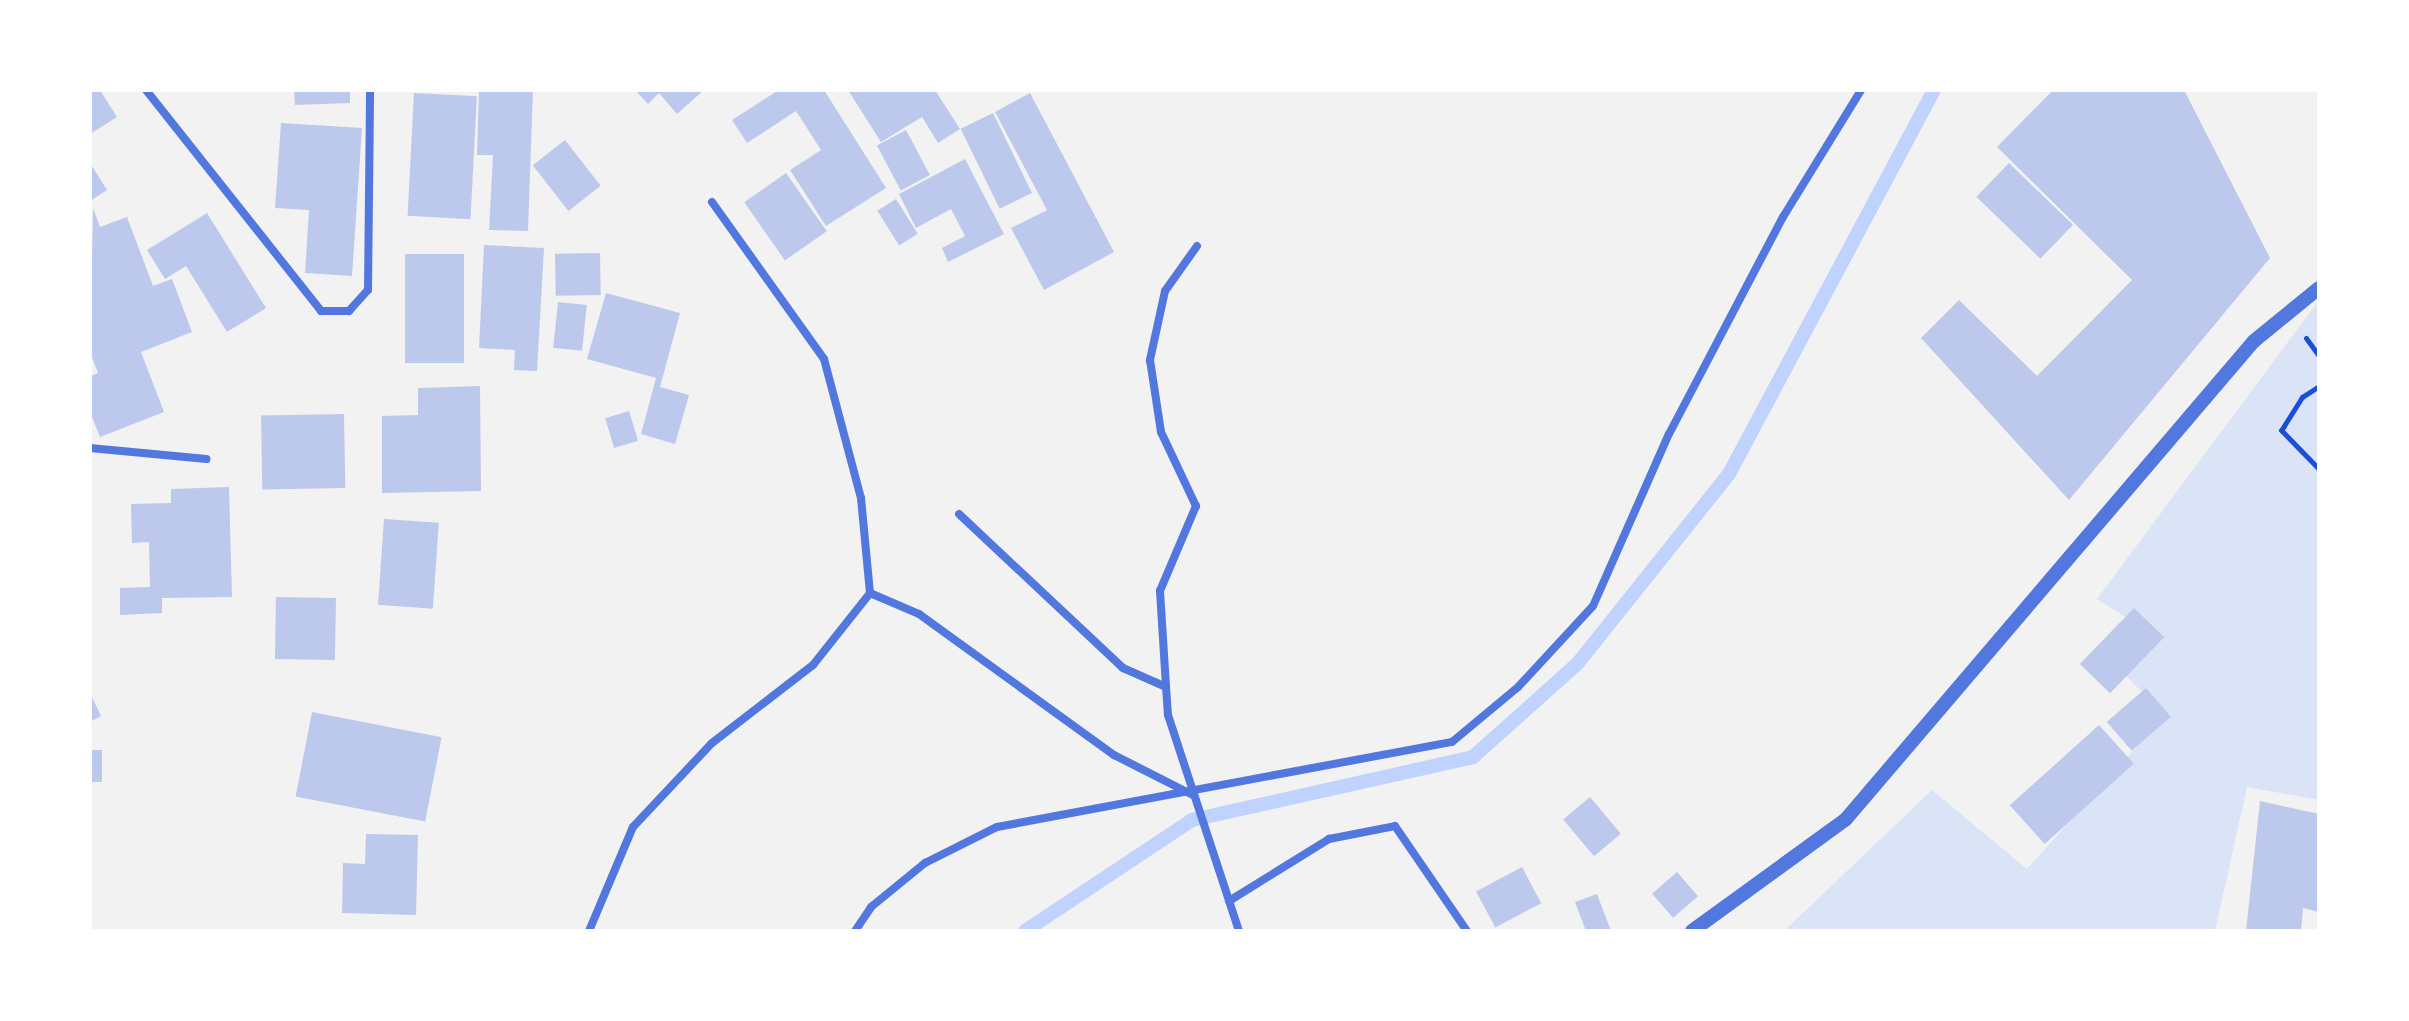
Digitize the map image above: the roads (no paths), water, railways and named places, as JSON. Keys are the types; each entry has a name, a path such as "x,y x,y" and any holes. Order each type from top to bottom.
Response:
{"street":[{"path":"146,90 321,311 349,311 368,290 370,90"},
{"path":"855,931 871,907 925,863 997,827 1194,795 1452,742 1518,687 1593,606 1669,434 1783,217 1861,90"},
{"path":"589,931 633,827 712,743 813,665 870,593 861,498 824,359 712,202"},
{"path":"1197,246 1165,291 1150,360 1161,432 1196,506 1160,591 1166,687 1194,795 1239,931"},
{"path":"1692,931 1846,819 2254,341 2319,288"},
{"path":"90,448 206,459"},
{"path":"959,514 1123,668 1166,687"},
{"path":"870,593 939,627 1114,755 1194,795"},
{"path":"1229,901 1329,839 1395,826 1467,931"}],"waterway":[{"path":"1025,931 1192,820 1473,757 1578,663 1729,474 1934,90"}]}
